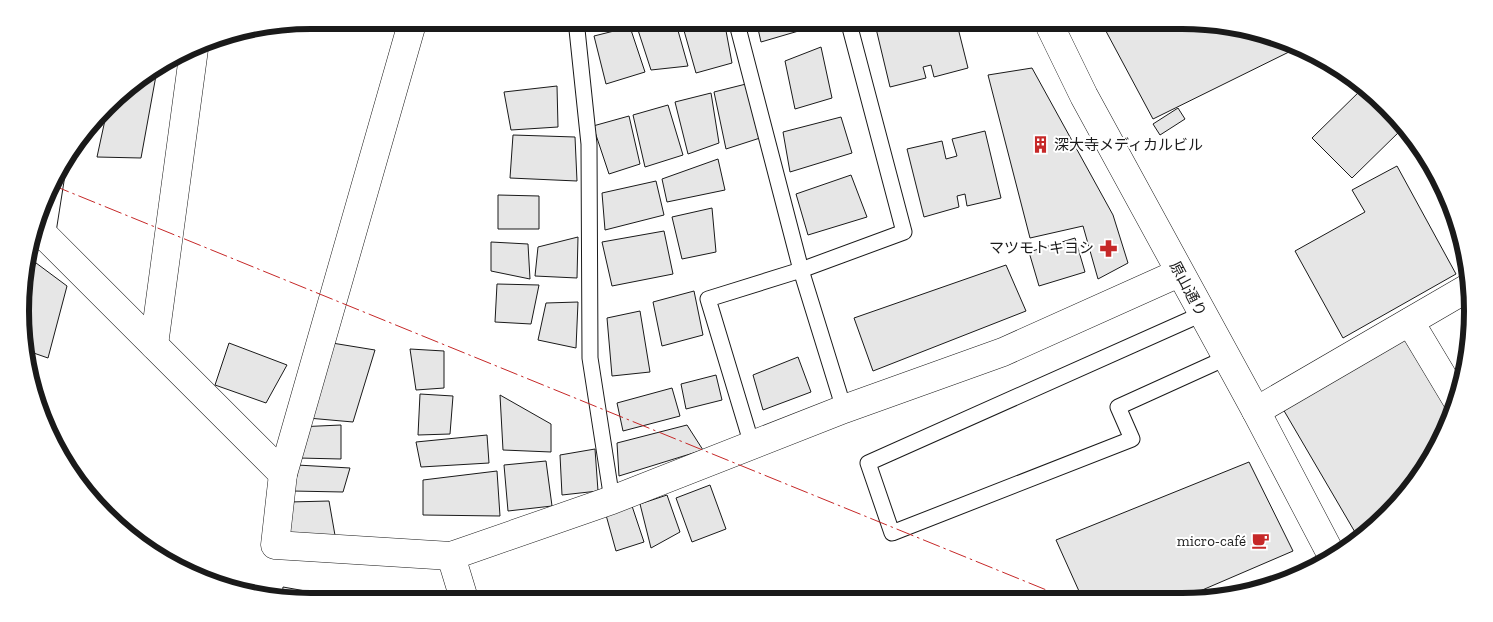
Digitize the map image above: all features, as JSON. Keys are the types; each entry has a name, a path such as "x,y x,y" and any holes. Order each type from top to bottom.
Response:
{"street":[{"path":"409,29 283,474 275,545 451,556 612,500 844,410 1003,352 1179,273"},
{"name":"原山通り","path":"1051,29 1084,96 1256,411 1330,551"},
{"path":"154,345 193,55"},
{"path":"41,236 154,345 283,474"},
{"path":"1256,411 1464,290"},
{"path":"1410,322 1452,392"},
{"path":"451,556 462,593"}],"lane":[{"path":"577,29 589,144 590,358 612,500"},
{"path":"738,29 801,270 844,410"},
{"path":"752,445 708,298 801,270 904,232 850,29"},
{"path":"41,236 47,210"},
{"path":"1202,314 868,463 892,533 1132,439 1118,406 1226,358"}],"building":[{"path":"622,29 631,29 645,72 606,84 594,36"},
{"path":"638,29 678,29 688,66 651,70"},
{"path":"684,29 726,29 732,63 696,73"},
{"path":"758,29 805,29 761,42"},
{"path":"876,29 958,29 968,68 934,77 931,65 923,67 926,78 890,87"},
{"path":"1105,29 1200,29 1219,31 1255,38 1292,51 1153,119"},
{"path":"821,47 832,98 795,109 785,61"},
{"name":"深大寺メディカルビル","path":"1032,68 1113,215 1128,263 1098,279 1083,226 1030,238 988,75"},
{"path":"156,75 141,158 97,157 106,117 139,87"},
{"path":"746,84 760,138 726,149 714,92"},
{"path":"557,86 558,127 511,130 504,92"},
{"path":"1359,92 1382,111 1400,131 1352,178 1312,138"},
{"path":"711,93 719,143 688,154 675,102"},
{"path":"668,105 683,155 645,167 633,115"},
{"path":"1178,108 1185,119 1160,135 1153,124"},
{"path":"629,116 640,164 609,174 593,126"},
{"path":"841,117 852,153 790,172 783,132"},
{"path":"985,131 1001,198 967,206 965,194 957,196 959,207 924,217 907,149 942,141 946,159 957,156 952,139"},
{"path":"513,135 575,137 577,181 510,178"},
{"path":"718,159 725,190 667,202 662,179"},
{"path":"1397,166 1456,274 1343,338 1295,251 1365,212 1352,190"},
{"path":"851,175 867,217 808,235 796,194"},
{"path":"656,181 664,215 605,230 602,193"},
{"path":"498,195 539,196 539,229 498,229"},
{"path":"712,208 716,252 682,259 672,217"},
{"path":"664,231 673,274 612,286 602,242"},
{"path":"578,237 577,278 535,276 538,247"},
{"path":"1075,238 1085,272 1039,286 1029,252"},
{"path":"491,242 528,244 530,279 491,271"},
{"path":"33,261 67,286 48,358 32,352 31,348 29,293"},
{"path":"1006,265 1026,311 873,371 854,318"},
{"path":"497,284 539,285 531,324 495,322"},
{"path":"694,291 703,335 662,346 653,302"},
{"path":"578,302 576,348 538,340 546,303"},
{"path":"640,311 650,372 612,376 607,318"},
{"path":"1408,336 1448,405 1435,436 1417,468 1382,511 1356,533 1283,409"},
{"path":"229,343 287,365 266,403 215,385"},
{"path":"332,343 375,350 353,422 308,418"},
{"path":"410,349 444,351 444,388 416,390"},
{"path":"798,357 811,392 763,410 753,375"},
{"path":"716,375 722,400 686,409 681,384"},
{"path":"672,388 680,416 623,431 617,403"},
{"path":"420,394 453,396 450,434 418,435"},
{"path":"500,395 551,424 551,452 503,450"},
{"path":"341,425 341,459 299,458 297,427"},
{"path":"687,425 703,450 619,476 617,443"},
{"path":"487,435 489,463 421,467 416,442"},
{"path":"595,449 598,491 562,495 560,455"},
{"path":"546,461 552,506 508,511 504,465"},
{"path":"1249,462 1293,551 1195,593 1080,593 1056,540"},
{"path":"297,465 350,468 343,492 292,491"},
{"path":"497,471 500,516 423,515 423,480"},
{"path":"710,485 726,529 692,542 676,498"},
{"path":"667,495 680,532 651,548 640,504"},
{"path":"329,501 336,541 289,540 289,502"},
{"path":"632,506 644,542 616,551 606,515"},
{"path":"283,587 317,593 293,593 283,592"}],"power":[{"path":"57,187 1054,593"}],"place":[{"name":"深大寺メディカルビル","path":"1040,145"},
{"name":"マツモトキヨシ","path":"1108,248"},
{"name":"micro-café","path":"1260,541"}]}
